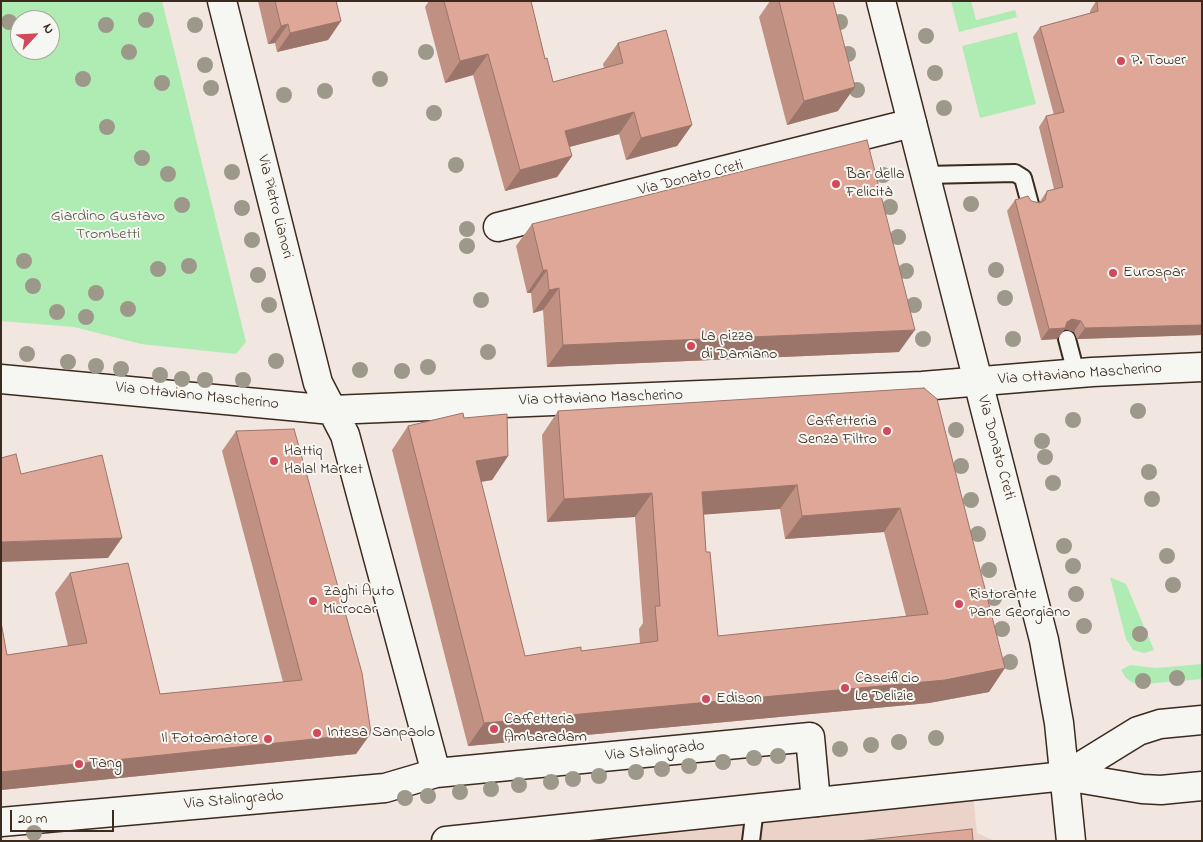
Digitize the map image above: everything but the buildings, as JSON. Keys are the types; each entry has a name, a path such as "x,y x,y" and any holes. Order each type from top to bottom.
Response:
{"street":[{"name":"Via Pietro Lianori","path":"222,1 318,383 332,410"},
{"name":"Via Donato Creti","path":"881,1 1044,640 1056,698 1071,841"},
{"name":"Via Donato Creti","path":"498,227 912,123"},
{"name":"Via Ottaviano Mascherino","path":"1,379 332,410 978,383 1076,373 1202,367"},
{"path":"332,410 345,435 436,773"},
{"path":"1065,776 1138,731 1160,724 1202,720"},
{"name":"Via Stalingrado","path":"1,822 385,788 436,773 810,737 816,802"},
{"path":"456,840 1065,776 1142,789 1161,790 1202,786"},
{"path":"1,833 2,841"}],"lane":[{"path":"926,175 1015,173 1023,178 1030,204"},
{"path":"1067,339 1076,373"},
{"path":"751,841 755,808"}],"shaded area":[{"path":"972,785 977,833 995,841 446,841"}],"green space":[{"name":"Giardino Gustavo Trombetti","path":"1,1 162,1 246,342 236,354 141,344 74,327 1,321"},
{"path":"951,1 971,1 976,20 1015,10 1017,17 959,32"},
{"path":"1017,32 1036,104 980,118 962,46"},
{"path":"1110,577 1126,584 1154,650 1144,653 1133,650 1126,639"},
{"path":"1202,664 1202,679 1144,684 1133,683 1126,678 1121,670 1130,665 1156,668"}],"place":[{"name":"P. Tower","path":"1121,61"},
{"name":"Bar della Felicità","path":"836,184"},
{"name":"Eurospar","path":"1113,273"},
{"name":"La pizza di Damiano","path":"691,346"},
{"name":"Caffetteria Senza Filtro","path":"887,431"},
{"name":"Hattiq Halal Market","path":"274,461"},
{"name":"Zaghi Auto Microcar","path":"313,601"},
{"name":"Ristorante Pane Georgiano","path":"959,604"},
{"name":"Caseificio Le Delizie","path":"845,688"},
{"name":"Edison","path":"706,699"},
{"name":"Caffetteria Ambaradam","path":"494,729"},
{"name":"Intesa Sanpaolo","path":"317,733"},
{"name":"Il Fotoamatore","path":"268,739"},
{"name":"Tang","path":"79,764"}]}
